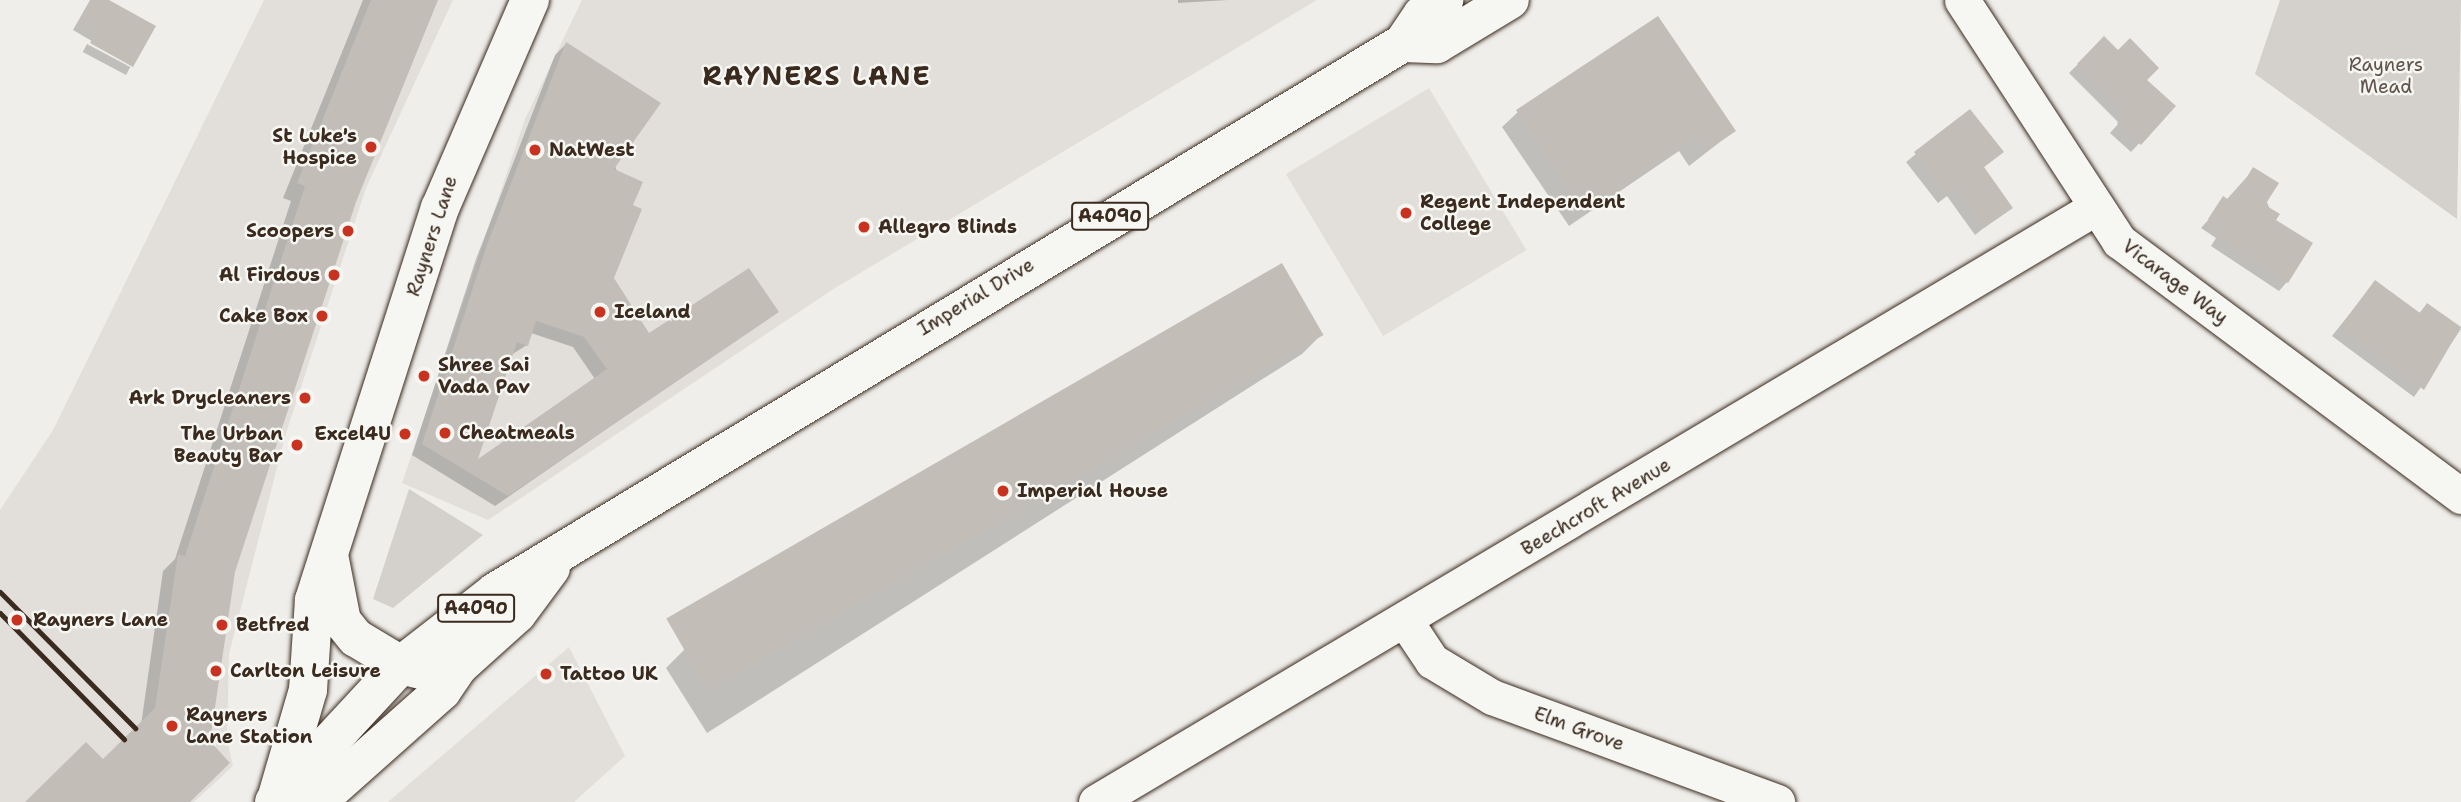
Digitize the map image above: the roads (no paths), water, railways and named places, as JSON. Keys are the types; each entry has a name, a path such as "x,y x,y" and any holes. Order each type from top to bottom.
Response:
{"main road":[{"name":"Rayners Lane","path":"275,799 307,690 314,600 330,560 440,208 530,0"},
{"name":"Imperial Drive","path":"401,665 495,592 556,560 818,392 1403,43 1422,15 1444,0"},
{"path":"1403,43 1437,44 1494,5"},
{"path":"330,560 349,631 401,665 432,673 459,666"},
{"name":"Imperial Drive","path":"317,802 442,691 459,666 517,614 556,560"},
{"name":"A4090","path":"275,799 401,665"}],"street":[{"name":"Vicarage Way","path":"1962,0 2093,209 2119,241 2461,496"},
{"name":"Beechcroft Avenue","path":"1096,802 1406,622 2093,209"},
{"name":"Elm Grove","path":"1406,622 1432,661 1492,697 1777,802"}],"railway":[{"path":"0,592 135,728"},
{"path":"0,613 124,739"}],"place":[{"name":"St Luke's Hospice","path":"371,147"},
{"name":"NatWest","path":"535,150"},
{"name":"Regent Independent College","path":"1406,213"},
{"name":"Allegro Blinds","path":"864,227"},
{"name":"Scoopers","path":"348,231"},
{"name":"Al Firdous","path":"334,275"},
{"name":"Iceland","path":"600,312"},
{"name":"Cake Box","path":"322,316"},
{"name":"Shree Sai Vada Pav","path":"424,376"},
{"name":"Ark Drycleaners","path":"305,398"},
{"name":"Cheatmeals","path":"445,433"},
{"name":"Excel4U","path":"405,434"},
{"name":"The Urban Beauty Bar","path":"297,445"},
{"name":"Imperial House","path":"1003,491"},
{"name":"Rayners Lane","path":"17,620"},
{"name":"Betfred","path":"222,625"},
{"name":"Carlton Leisure","path":"216,671"},
{"name":"Tattoo UK","path":"546,674"},
{"name":"Rayners Lane Station","path":"172,726"}],"district":[{"name":"RAYNERS LANE","path":"817,76"}],"park label":[{"name":"Rayners Mead","path":"2386,76"}]}
